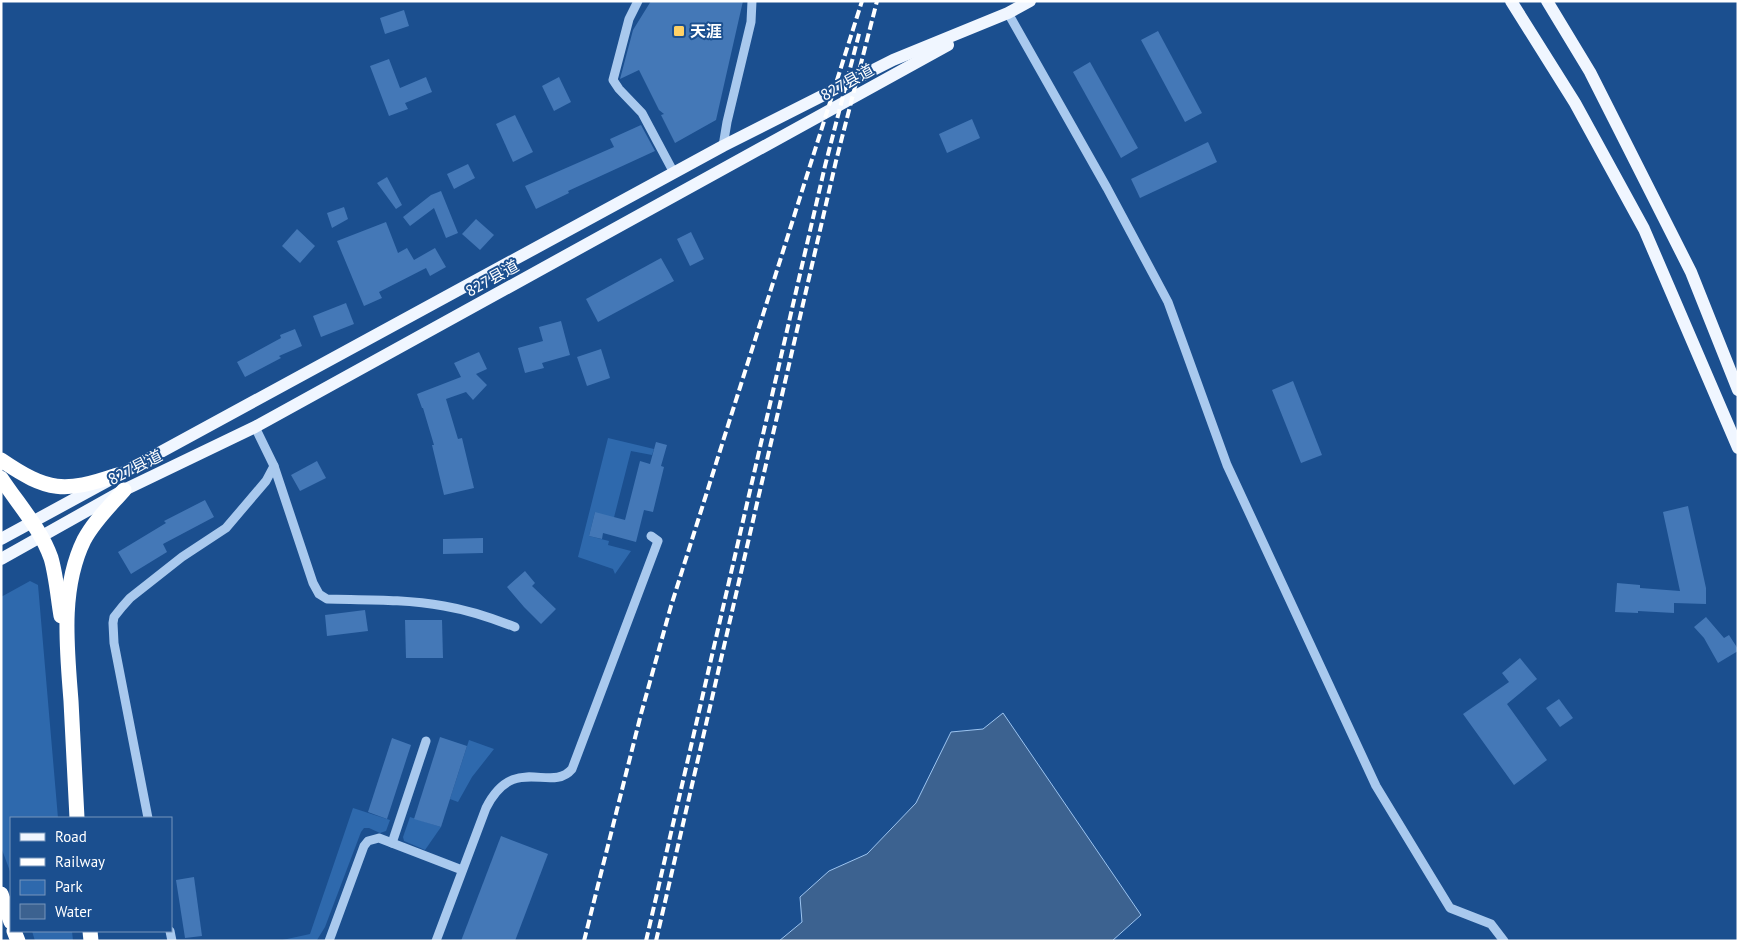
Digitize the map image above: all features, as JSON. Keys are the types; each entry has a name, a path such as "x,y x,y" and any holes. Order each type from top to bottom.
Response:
{"highway":[{"path":"1,460 25,476 52,486 78,487 117,476"},
{"path":"1,478 19,505 33,521 51,558 68,657"},
{"path":"77,817 68,657 67,601 78,553 97,520 124,490"},
{"path":"1,894 10,919"}],"main road":[{"name":"827县道","path":"1,539 723,146 893,60 1008,13 1030,1"},
{"path":"1511,1 1575,102 1644,229 1738,448"},
{"path":"1546,1 1590,72 1691,272 1738,390"},
{"name":"827县道","path":"1,558 124,490 255,427 995,18"}],"street":[{"path":"638,1 629,19 613,80 642,113 674,173"},
{"path":"723,146 751,22 752,1"},
{"path":"1008,13 1107,188 1168,302 1227,465 1376,786 1450,908 1491,924 1504,941"},
{"path":"255,427 274,466 313,583 319,594 327,599 394,600 444,606 468,611 515,627"},
{"path":"148,817 113,636 114,617 130,598 182,557 226,528 266,481 274,466"},
{"path":"436,941 492,794 504,783 518,778 532,776 560,777 572,769 658,542 651,536"},
{"path":"392,843 426,741"},
{"path":"329,941 364,846 373,838 379,838 462,870"}],"green space":[{"path":"608,438 654,449 652,455 631,451 610,533 595,512 589,536 609,541 608,545 631,551 615,574 613,569 578,557"},
{"path":"30,581 38,585 58,817 10,817 10,871 1,847 1,597"},
{"path":"469,740 494,749 472,777 458,802 450,799"},
{"path":"353,808 390,820 386,831 380,833 364,828 361,832 325,927 317,940 278,941 310,934"},
{"path":"410,817 441,827 425,850 404,841 403,837"},
{"path":"32,932 72,932 73,941 35,941"}],"water":[{"path":"1003,713 1141,915 1112,941 779,941 802,922 800,897 829,871 867,854 916,803 951,732 983,729"}],"building":[{"path":"651,1 743,1 716,120 675,143 661,115 664,114 659,110 639,70 620,79 633,30"},
{"path":"404,10 409,26 385,34 380,18"},
{"path":"1158,31 1202,113 1185,122 1141,40"},
{"path":"389,59 400,88 426,77 432,92 405,103 408,109 389,116 370,66"},
{"path":"1090,62 1138,148 1121,158 1073,72"},
{"path":"559,77 571,102 554,111 542,86"},
{"path":"515,115 533,152 513,162 496,124"},
{"path":"972,119 980,138 947,153 939,134"},
{"path":"641,125 655,151 568,191 569,193 536,209 525,186 614,147 610,139"},
{"path":"1208,142 1217,162 1140,198 1131,179"},
{"path":"468,164 475,178 454,189 447,174"},
{"path":"387,177 402,205 396,209 377,183"},
{"path":"441,191 458,233 446,238 434,208 410,226 403,217 431,195"},
{"path":"344,207 348,219 332,228 327,213"},
{"path":"476,219 494,235 480,250 462,234"},
{"path":"386,222 398,253 407,248 414,260 435,248 446,267 430,276 426,268 379,292 382,298 364,306 337,241"},
{"path":"297,229 315,246 300,263 282,246"},
{"path":"691,232 704,259 690,266 677,239"},
{"path":"661,258 674,281 598,322 586,299"},
{"path":"346,303 354,324 321,337 313,316"},
{"path":"561,321 570,355 542,363 544,368 525,373 518,348 543,341 539,327"},
{"path":"295,329 302,346 279,356 281,358 245,377 237,362 281,338 280,335"},
{"path":"601,349 610,378 587,386 577,357"},
{"path":"479,352 487,369 476,374 487,385 473,400 466,392 446,399 458,439 462,438 474,488 444,495 432,445 434,445 417,394 461,377 454,363"},
{"path":"1293,381 1322,455 1301,463 1272,390"},
{"path":"656,442 667,445 661,466 664,467 653,512 644,510 636,542 603,533 602,539 589,536 595,512 625,520 640,461 650,464"},
{"path":"317,461 326,478 300,491 291,475"},
{"path":"205,500 214,517 163,544 167,552 131,574 118,552 166,523 164,521"},
{"path":"1688,506 1706,588 1706,604 1674,603 1674,613 1615,612 1617,583 1640,585 1640,588 1680,591 1663,512"},
{"path":"483,538 483,553 443,554 443,539"},
{"path":"525,571 535,583 532,586 556,609 541,624 507,587"},
{"path":"365,610 368,631 327,636 325,615"},
{"path":"1706,617 1724,638 1729,635 1738,649 1738,651 1718,663 1704,638 1694,627"},
{"path":"405,620 442,620 443,658 406,658"},
{"path":"1520,658 1537,679 1507,704 1547,760 1514,785 1463,714 1509,682 1502,673"},
{"path":"1559,699 1573,718 1560,727 1546,708"},
{"path":"440,737 467,746 441,827 414,819"},
{"path":"392,738 411,745 387,819 368,812"},
{"path":"501,836 548,854 515,941 461,941"},
{"path":"194,877 202,936 185,938 176,880"}],"railway":[{"path":"584,941 641,714 671,606 862,1"},
{"path":"656,941 836,161 877,1"},
{"path":"646,941 825,166 860,30"}],"place":[{"name":"天涯","path":"679,31"}]}
